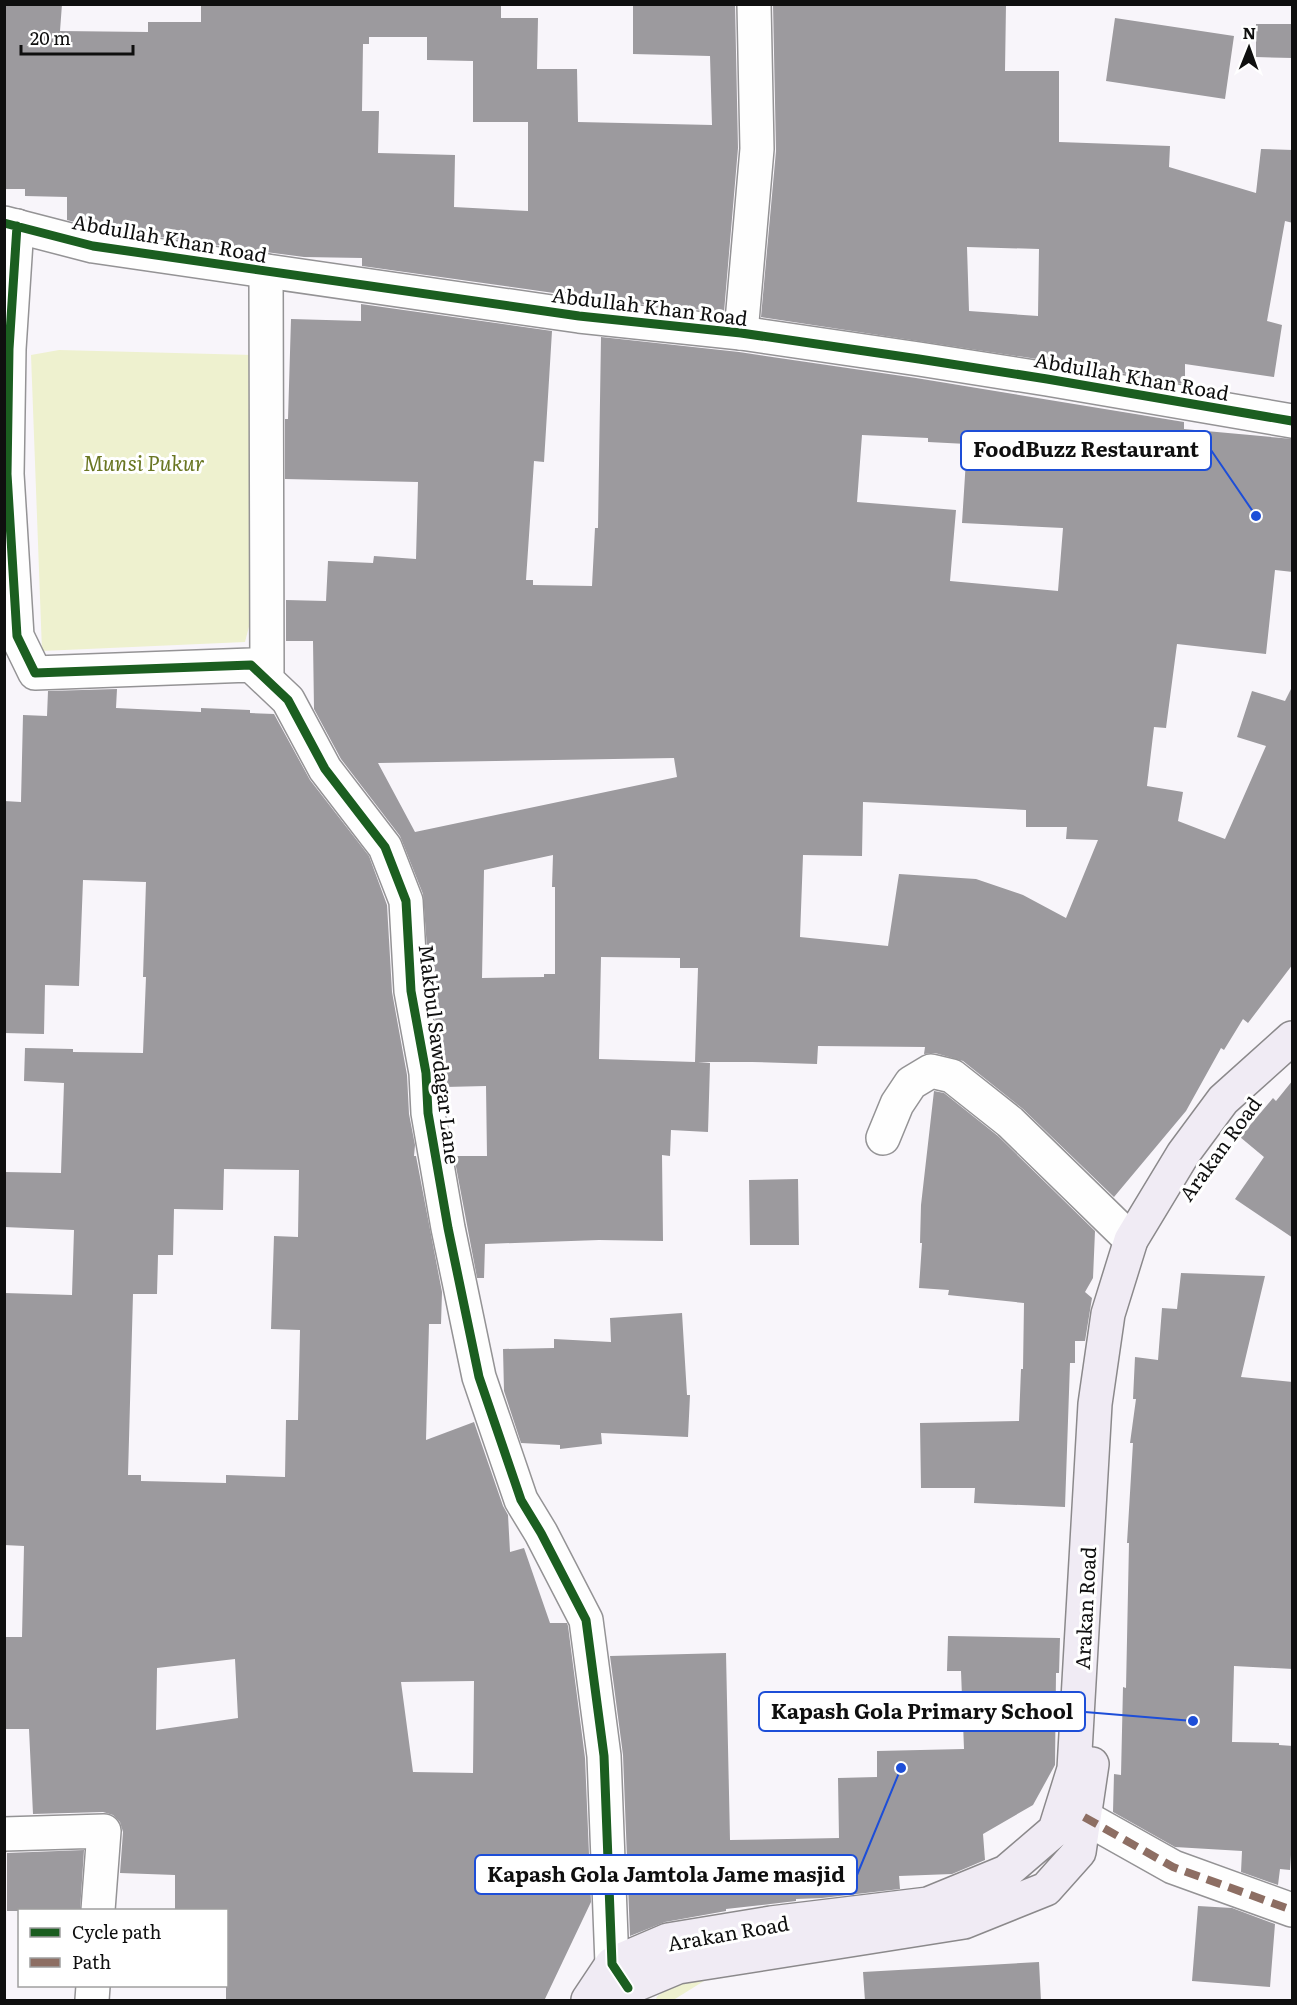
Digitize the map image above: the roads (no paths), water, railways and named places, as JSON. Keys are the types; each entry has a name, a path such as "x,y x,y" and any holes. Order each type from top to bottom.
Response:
{"main road":[{"name":"Arakan Road","path":"620,1984 668,1940 771,1923 928,1904 1006,1872 1055,1830 1074,1769 1095,1404 1108,1314 1131,1239 1183,1154 1223,1100 1293,1038"},
{"name":"Arakan Road","path":"620,1984 678,1967 964,1922 1046,1888 1078,1852 1092,1774 1113,1371 1124,1308 1150,1251 1196,1174 1250,1100 1293,1064"},
{"path":"588,2001 620,1984"}],"street":[{"path":"741,333 757,149 754,4"},
{"name":"Abdullah Khan Road","path":"11,225 93,246 579,316 741,333 1047,379 1293,421"},
{"name":"Makbul Sawdagar Lane","path":"11,225 7,474 17,636 35,673 251,664 288,700 324,769 386,847 406,901 411,991 426,1073 428,1113 448,1228 479,1377 521,1500 541,1533 586,1620 604,1756 620,1984"},
{"path":"266,271 267,679"},
{"path":"883,1138 897,1104 911,1083 931,1071 952,1076 1010,1122 1131,1239"},
{"path":"1084,1816 1173,1867 1293,1910"},
{"path":"4,1833 104,1831 98,1909"}],"water":[{"name":"Munsi Pukur","path":"59,350 253,355 251,619 245,642 42,651 31,355"}],"waterway":[{"path":"662,2000 704,1974"}],"place":[{"name":"FoodBuzz Restaurant","path":"1256,516"},
{"name":"Kapash Gola Primary School","path":"1193,1721"},
{"name":"Kapash Gola Jamtola Jame masjid","path":"901,1768"}]}
